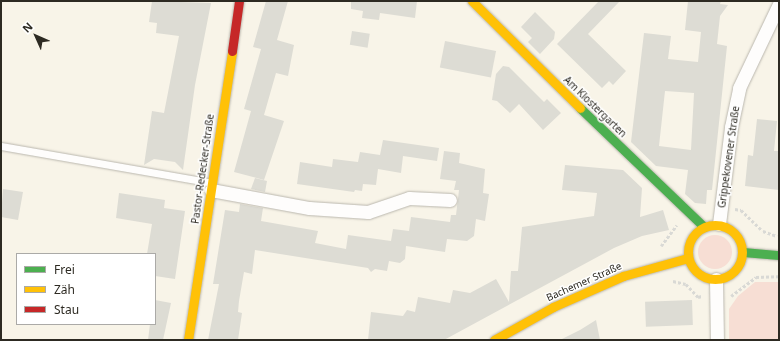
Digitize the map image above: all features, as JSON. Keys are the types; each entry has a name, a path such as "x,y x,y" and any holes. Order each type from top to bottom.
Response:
{"street":[{"name":"Pastor-Redecker-Straße","path":"188,340 239,1"},
{"name":"Am Klostergarten","path":"472,1 540,70 704,227"},
{"name":"Grippekovener Straße","path":"719,224 731,127 739,88 757,46 779,4"},
{"path":"212,187 309,208 368,212 409,198 450,200"},
{"path":"719,224 736,233 743,252 736,269 725,278 716,279 697,272 688,258 690,242 696,232 704,227 719,224"},
{"path":"743,252 779,255"},
{"name":"Bachemer Straße","path":"494,340 553,307 623,276 688,258"},
{"path":"716,279 714,295 717,340"}],"lane":[{"path":"1,146 212,187"}],"path":[{"path":"722,206 740,210 763,231 779,236"},
{"path":"654,250 661,247 688,211"},
{"path":"667,280 686,284 698,297 714,295 731,296 756,277 779,276"}],"shaded area":[{"path":"715,235 727,240 732,252 727,264 715,269 703,264 698,252 703,240"},
{"path":"755,282 779,282 779,340 729,340 729,309 738,296"}],"building":[{"path":"152,1 211,3 195,85 183,170 175,162 154,159 144,165 152,111 164,113 179,36 156,33 157,23 149,22"},
{"path":"266,1 288,1 277,40 294,45 288,76 276,73 264,115 284,121 264,180 234,172 251,111 244,109 261,49 253,47"},
{"path":"351,1 417,1 415,18 380,13 379,20 362,18 363,11 351,9"},
{"path":"599,1 620,1 588,34 626,71 613,85 609,81 602,88 557,44"},
{"path":"688,1 721,1 720,4 728,5 720,16 717,44 727,46 712,190 707,190 706,204 695,203 685,194 688,170 656,166 631,142 644,33 671,36 668,59 698,62 701,32 685,30","holes":["665,91 694,93 691,150 659,146"]},
{"path":"535,12 555,32 554,39 540,54 528,42 532,38 521,27"},
{"path":"352,31 370,34 368,48 350,45"},
{"path":"445,41 496,51 491,77 440,68"},
{"path":"503,66 509,67 544,102 547,99 561,113 543,130 519,104 510,113 497,101 492,100 496,74"},
{"path":"757,119 777,121 774,151 779,151 779,190 745,186 748,155 753,156"},
{"path":"383,140 439,148 437,161 403,156 401,173 378,169 376,185 363,184 362,191 355,190 354,192 297,184 300,162 332,167 333,159 358,162 360,152 380,155"},
{"path":"444,151 460,153 459,163 485,169 483,193 489,194 485,221 476,219 474,236 467,241 447,239 445,252 406,246 405,259 400,263 389,261 387,271 375,269 371,272 368,268 255,250 252,274 244,272 238,312 242,313 238,340 208,340 219,284 213,284 225,210 239,212 240,204 263,208 261,221 318,231 315,243 346,249 348,235 391,241 393,229 409,231 411,217 450,222 451,215 456,215 459,190 454,190 456,181 440,179"},
{"path":"565,165 623,170 642,188 640,217 663,210 669,230 642,236 614,248 444,340 368,340 371,312 403,316 407,310 415,312 418,297 450,303 453,290 470,293 496,279 509,302 511,271 518,271 522,227 594,216 597,193 562,190"},
{"path":"255,178 267,181 265,192 251,189"},
{"path":"3,189 23,192 18,220 1,217"},
{"path":"119,193 165,200 164,208 185,211 175,279 156,276 156,253 147,253 152,224 116,218"},
{"path":"156,300 171,303 163,340 148,340 150,325 156,325"},
{"path":"692,300 693,325 646,327 645,302"},
{"path":"596,320 600,340 560,340 580,330"}],"traffic: fast":[{"path":"580,108 704,227"},
{"path":"743,252 779,255"}],"traffic: slow":[{"path":"472,1 580,108"},
{"path":"188,340 232,51"},
{"path":"710,225 720,225 730,229 738,237 742,247 742,252 742,257 738,267 730,275 720,279 710,279 700,275 692,267 688,257 688,247 692,237 700,229 710,225"},
{"path":"494,340 553,307 623,276 688,258"}],"traffic: jam":[{"path":"232,51 239,1"}]}
